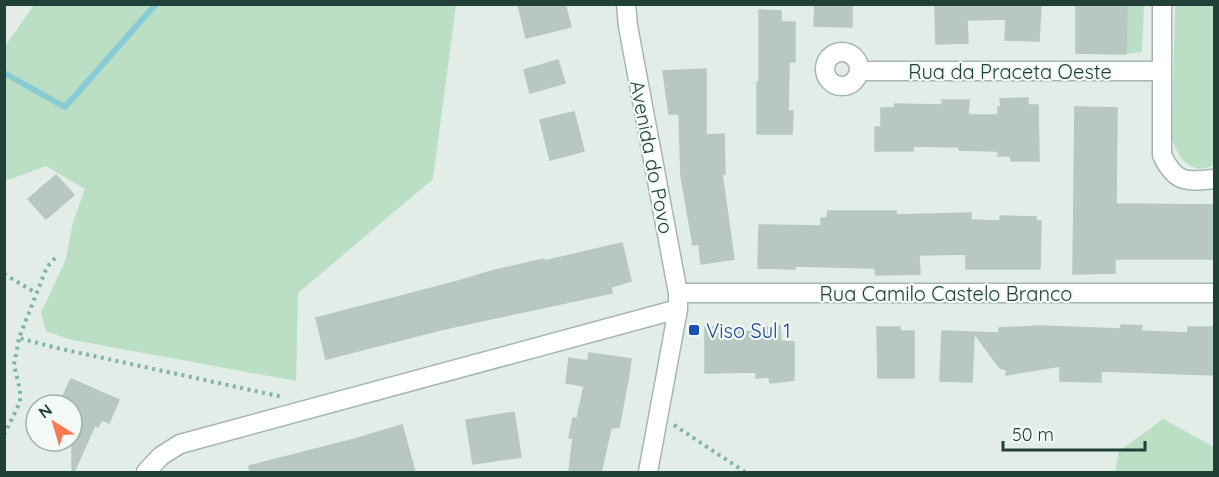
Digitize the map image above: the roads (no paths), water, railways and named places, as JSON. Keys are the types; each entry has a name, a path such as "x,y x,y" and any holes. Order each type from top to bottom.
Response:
{"street":[{"name":"Avenida do Povo","path":"626,4 628,26 678,301"},
{"path":"1162,4 1162,155 1168,170 1187,182 1215,179"},
{"name":"Rua da Praceta Oeste","path":"859,71 1161,71"},
{"name":"Rua Camilo Castelo Branco","path":"146,472 161,456 180,444 678,301 1215,293"},
{"path":"648,472 678,301"}],"waterway":[{"path":"4,73 65,107 156,4"}],"place":[{"name":"Viso Sul 1","path":"694,330"}]}
